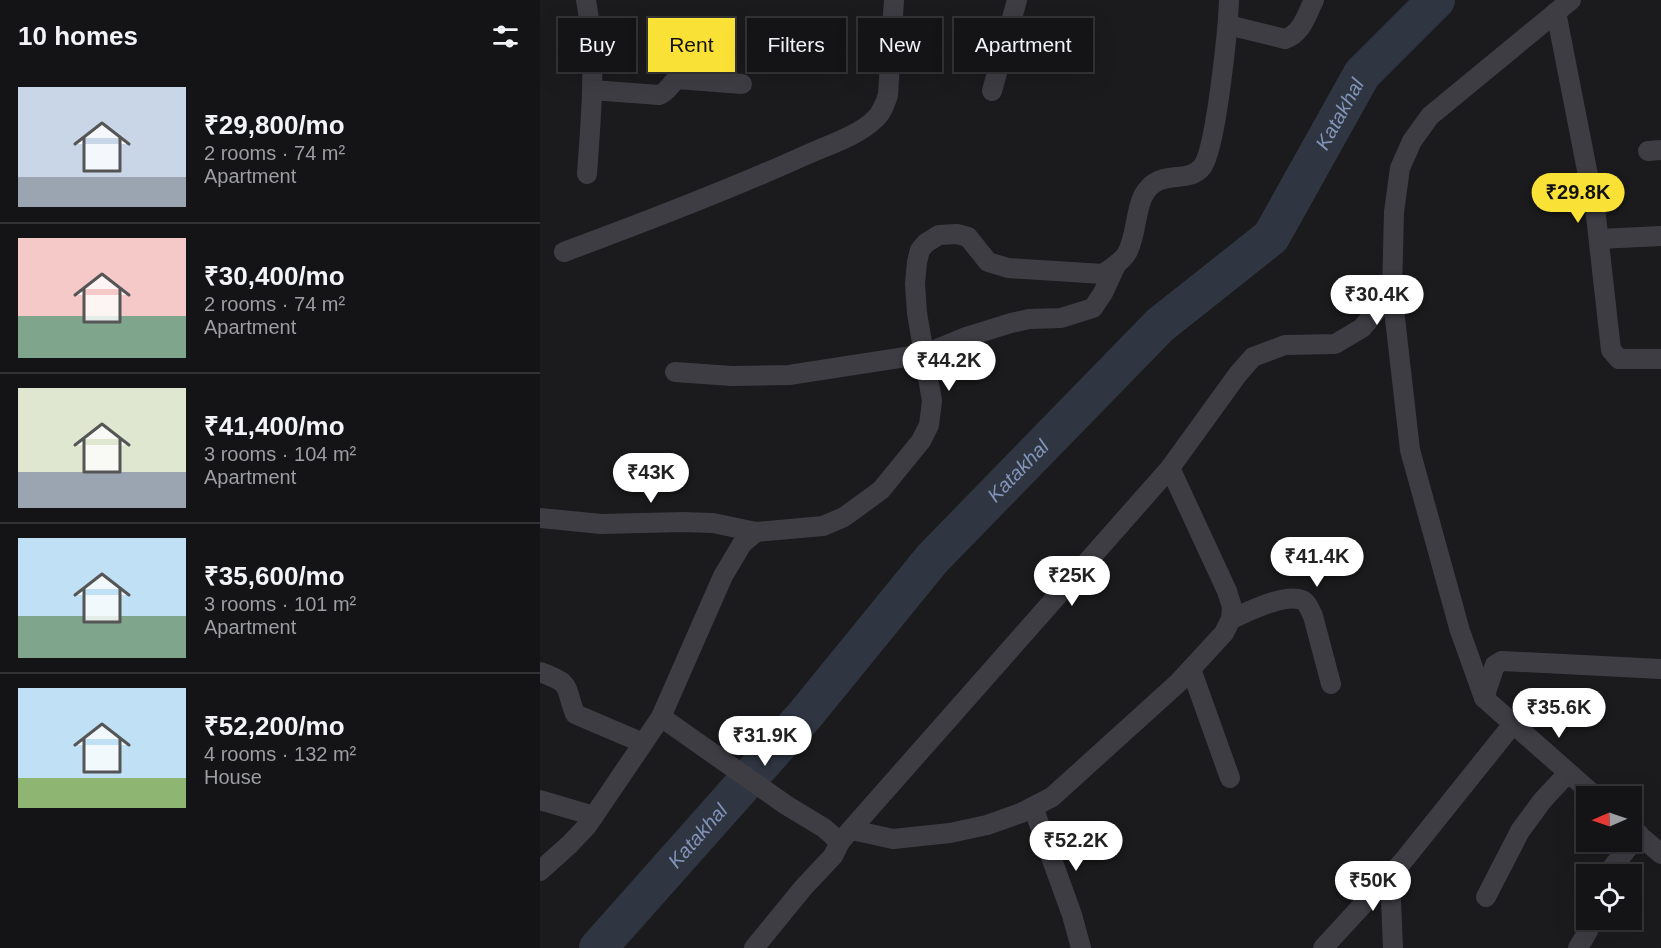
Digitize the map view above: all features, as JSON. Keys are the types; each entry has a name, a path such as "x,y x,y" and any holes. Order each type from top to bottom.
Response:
{"street":[{"path":"586,0 591,27 592,90 587,174"},
{"path":"564,252 681,209 776,169 851,135 874,121 888,95 894,0"},
{"path":"992,91 1017,0"},
{"path":"540,518 601,524 682,522 713,524 756,532 823,526 844,517 880,490 921,441 928,425 932,401 917,313 915,283 920,250 939,235 957,234 968,237 988,262 1008,268 1102,274 1116,265 1127,253 1143,196 1155,181 1190,175 1202,167 1214,128 1228,25 1229,0"},
{"path":"1228,25 1285,39 1293,36 1301,27 1314,0"},
{"path":"1564,6 1579,119 1599,239 1611,350 1619,359 1661,359"},
{"path":"1564,6 1430,116 1412,141 1400,168 1394,212 1392,291 1410,450 1460,631 1484,698 1584,786"},
{"path":"592,90 659,95 665,93 677,79 742,84"},
{"path":"1599,239 1661,236"},
{"path":"675,372 732,376 789,375 925,354 1011,323 1029,319 1061,318 1093,308 1116,265"},
{"path":"754,948 803,888 833,856 846,836 1170,468 1238,374 1253,357 1285,345 1335,344 1362,328 1392,291"},
{"path":"661,717 786,806 824,828 846,836 908,839 950,833 987,825 1033,807 1053,797 1191,669 1224,633 1231,619 1232,607 1227,591 1170,468"},
{"path":"540,871 570,844 594,816 661,717 723,576 742,544 756,532"},
{"path":"1231,619 1276,602 1293,599 1303,601 1309,606 1313,616 1331,684"},
{"path":"1484,698 1495,665 1502,660 1661,669"},
{"path":"1191,669 1230,778"},
{"path":"540,672 560,680 568,688 574,714 643,743"},
{"path":"1323,948 1404,860 1513,724"},
{"path":"1486,897 1520,831 1542,801 1568,772"},
{"path":"540,800 594,816"},
{"path":"1033,807 1072,915 1081,948"},
{"path":"1642,837 1661,854"},
{"path":"1390,876 1393,948"},
{"path":"1578,948 1588,930"}],"waterway":[{"name":"Katakhal","path":"598,948 805,715 932,559 1160,325 1271,237 1362,74 1436,0"}]}
